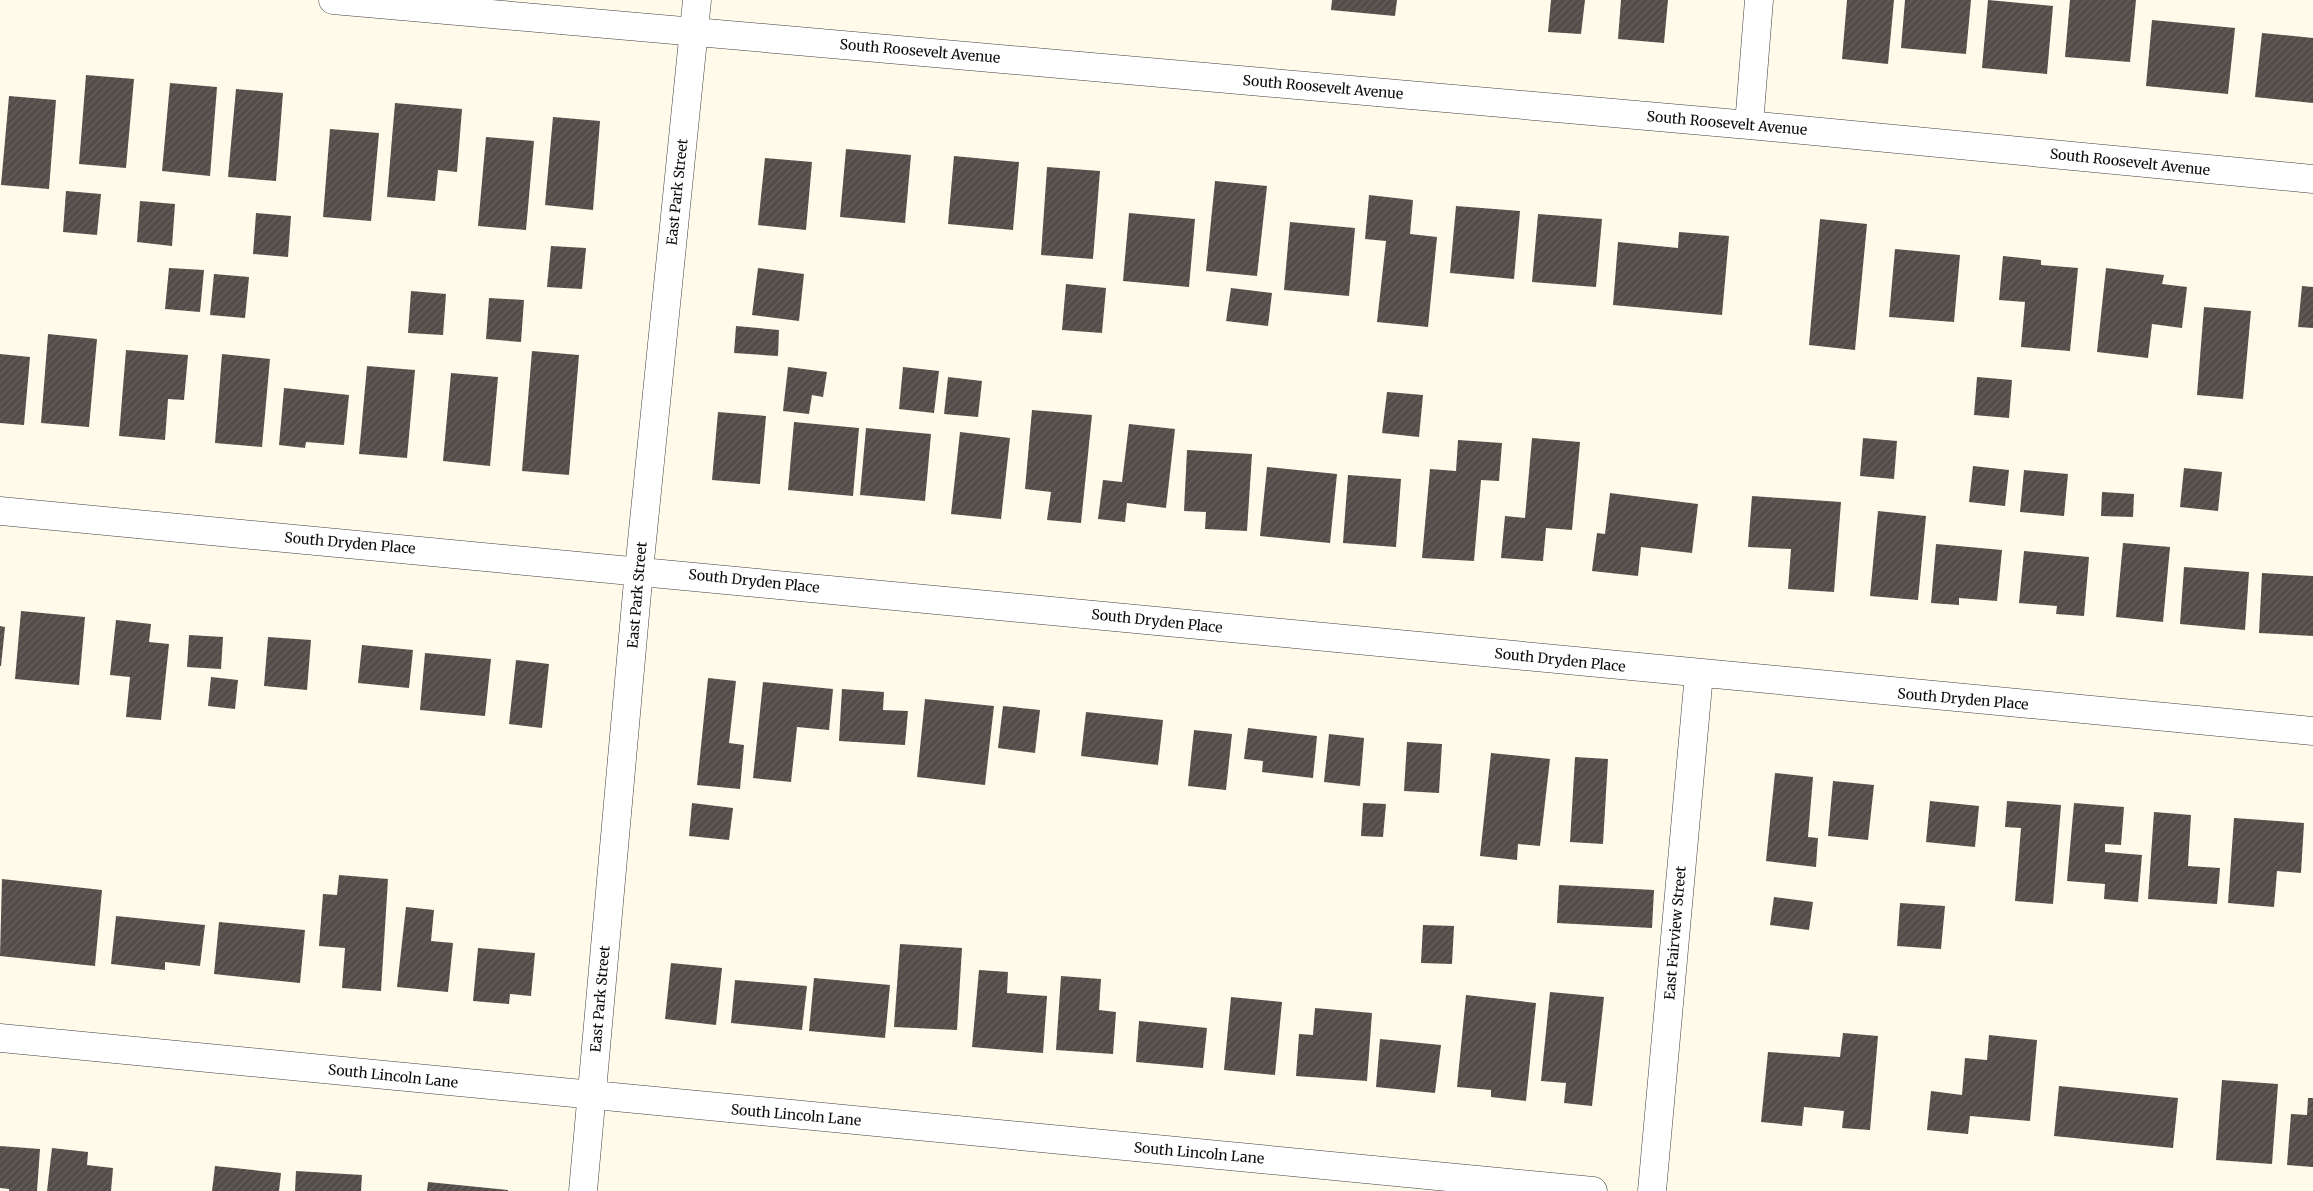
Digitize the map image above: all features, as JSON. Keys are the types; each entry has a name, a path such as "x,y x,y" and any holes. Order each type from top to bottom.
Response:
{"street":[{"name":"South Roosevelt Avenue","path":"333,0 1749,125 2313,180"},
{"name":"East Park Street","path":"583,1191 639,570 697,0"},
{"path":"1749,125 1759,0"},
{"name":"South Dryden Place","path":"0,511 639,570 1699,674 2313,731"},
{"name":"East Fairview Street","path":"1652,1191 1699,674"},
{"name":"South Lincoln Lane","path":"0,1038 1592,1191"}],"building":[{"path":"1332,0 1397,0 1395,16 1331,10"},
{"path":"1551,0 1585,0 1581,34 1548,32"},
{"path":"1621,0 1668,0 1664,43 1618,39"},
{"path":"1847,0 1894,0 1888,64 1842,59"},
{"path":"1905,0 1971,0 1966,54 1901,48"},
{"path":"1988,0 2053,6 2047,74 1982,68"},
{"path":"2070,0 2136,0 2130,62 2065,57"},
{"path":"2152,20 2235,28 2228,94 2146,86"},
{"path":"2262,33 2313,38 2313,103 2255,97"},
{"path":"86,75 134,79 126,168 79,164"},
{"path":"170,83 217,87 210,176 162,171"},
{"path":"236,89 283,93 276,181 228,177"},
{"path":"9,96 56,100 49,189 1,185"},
{"path":"395,103 462,109 457,172 438,170 435,201 387,197"},
{"path":"553,117 600,121 593,210 545,205"},
{"path":"330,129 379,133 371,221 323,217"},
{"path":"486,137 534,141 526,230 478,226"},
{"path":"846,149 911,155 905,223 840,217"},
{"path":"954,156 1019,162 1013,230 948,224"},
{"path":"765,158 812,162 806,230 758,225"},
{"path":"1047,167 1100,171 1093,259 1041,255"},
{"path":"1215,181 1267,186 1257,276 1206,271"},
{"path":"66,191 101,194 97,235 63,232"},
{"path":"1369,195 1413,200 1410,234 1437,237 1428,327 1377,322 1386,241 1365,239"},
{"path":"140,201 175,204 172,246 137,242"},
{"path":"1456,206 1520,211 1514,279 1450,273"},
{"path":"256,213 291,216 288,257 253,254"},
{"path":"1129,213 1195,219 1189,287 1123,281"},
{"path":"1538,214 1602,219 1596,287 1532,282"},
{"path":"1820,219 1867,224 1855,350 1809,345"},
{"path":"1290,222 1355,228 1349,296 1284,290"},
{"path":"1679,232 1729,236 1722,315 1613,305 1618,242 1678,248"},
{"path":"551,246 586,248 582,289 547,287"},
{"path":"1895,249 1960,255 1954,322 1889,317"},
{"path":"2003,256 2041,260 2041,265 2078,268 2070,351 2021,347 2025,302 1999,300"},
{"path":"169,268 204,270 200,312 165,309"},
{"path":"758,268 804,274 799,321 752,315"},
{"path":"2106,268 2164,275 2162,284 2187,287 2182,328 2152,324 2148,358 2097,352"},
{"path":"214,274 249,277 245,318 210,315"},
{"path":"1066,284 1106,288 1102,333 1062,330"},
{"path":"2302,286 2313,287 2313,328 2298,327"},
{"path":"1231,288 1272,293 1268,326 1226,321"},
{"path":"411,291 446,294 443,335 408,333"},
{"path":"489,298 524,300 521,342 486,339"},
{"path":"2204,307 2251,311 2243,399 2197,395"},
{"path":"736,326 779,330 778,356 734,353"},
{"path":"48,334 97,339 89,427 41,423"},
{"path":"126,350 188,355 184,400 168,399 165,440 119,436"},
{"path":"532,351 579,355 569,475 522,471"},
{"path":"0,354 30,357 24,425 0,423"},
{"path":"222,354 270,359 262,447 215,443"},
{"path":"367,366 415,370 407,458 359,454"},
{"path":"788,367 827,372 823,397 812,395 809,414 783,411"},
{"path":"903,367 939,371 934,413 899,409"},
{"path":"451,373 498,377 490,466 443,461"},
{"path":"948,377 982,381 978,417 944,414"},
{"path":"1977,377 2012,380 2009,418 1974,415"},
{"path":"284,388 349,395 344,445 306,442 305,448 279,445"},
{"path":"1387,392 1423,395 1419,437 1382,433"},
{"path":"1032,410 1092,415 1081,523 1047,520 1051,492 1025,489"},
{"path":"718,412 766,416 760,484 712,480"},
{"path":"794,422 859,428 853,496 788,490"},
{"path":"1129,424 1175,429 1166,508 1127,503 1125,522 1098,519 1103,480 1122,482"},
{"path":"866,428 931,434 925,501 860,495"},
{"path":"960,432 1010,438 1001,519 951,514"},
{"path":"1532,438 1580,442 1572,530 1546,528 1543,561 1501,558 1505,516 1525,518"},
{"path":"1863,438 1897,441 1894,479 1860,476"},
{"path":"1458,440 1502,443 1499,481 1481,480 1474,561 1422,558 1430,469 1456,471"},
{"path":"1187,450 1252,454 1247,531 1205,529 1206,512 1184,511"},
{"path":"1973,466 2009,470 2005,506 1969,502"},
{"path":"1267,467 1337,474 1330,543 1260,536"},
{"path":"2184,468 2222,472 2218,511 2180,507"},
{"path":"2024,470 2068,474 2064,516 2020,512"},
{"path":"1348,475 1401,479 1396,547 1343,543"},
{"path":"2102,492 2134,494 2133,517 2101,516"},
{"path":"1610,493 1698,504 1692,553 1641,547 1638,576 1592,571 1597,533 1605,534"},
{"path":"1752,496 1841,502 1834,592 1788,589 1791,549 1748,547"},
{"path":"1878,511 1926,516 1918,600 1870,596"},
{"path":"2123,543 2170,547 2163,622 2116,617"},
{"path":"1936,544 2002,550 1997,601 1959,598 1959,605 1931,603"},
{"path":"2024,551 2089,557 2084,616 2056,614 2057,606 2019,603"},
{"path":"2184,567 2249,572 2245,630 2180,624"},
{"path":"2262,573 2313,576 2313,636 2259,633"},
{"path":"21,611 85,617 79,685 15,679"},
{"path":"116,620 151,624 149,642 169,644 161,720 126,717 130,677 110,675"},
{"path":"0,626 5,627 1,666 0,666"},
{"path":"189,635 223,637 221,669 187,667"},
{"path":"268,637 311,640 307,690 264,686"},
{"path":"362,645 413,650 409,688 358,683"},
{"path":"425,653 491,659 485,716 420,710"},
{"path":"516,660 549,664 542,728 509,724"},
{"path":"211,677 238,680 235,709 208,706"},
{"path":"708,678 736,681 729,743 744,745 740,789 697,785"},
{"path":"763,682 833,689 829,730 797,727 791,782 753,778"},
{"path":"842,689 884,692 883,710 908,711 905,745 839,741"},
{"path":"925,699 994,706 985,785 917,777"},
{"path":"1003,706 1040,710 1035,753 998,748"},
{"path":"1086,712 1163,720 1158,765 1081,756"},
{"path":"1248,728 1317,736 1313,778 1262,772 1263,761 1244,759"},
{"path":"1194,730 1232,734 1226,790 1188,786"},
{"path":"1329,734 1364,738 1360,786 1324,782"},
{"path":"1407,742 1442,744 1439,793 1404,791"},
{"path":"1491,753 1550,759 1540,846 1518,844 1517,860 1480,856"},
{"path":"1575,757 1608,759 1603,844 1570,842"},
{"path":"1775,773 1813,777 1808,837 1818,838 1816,867 1766,861"},
{"path":"1833,781 1874,785 1868,840 1828,836"},
{"path":"1930,801 1979,806 1975,847 1926,842"},
{"path":"2007,801 2061,805 2053,904 2015,901 2021,828 2005,827"},
{"path":"692,803 733,808 729,840 689,836"},
{"path":"1363,803 1386,804 1383,837 1361,836"},
{"path":"2074,803 2124,807 2121,845 2105,844 2105,852 2142,855 2138,902 2104,899 2105,884 2067,881"},
{"path":"2154,812 2191,815 2188,866 2220,868 2217,904 2148,899"},
{"path":"2234,818 2304,823 2301,873 2277,871 2274,907 2228,903"},
{"path":"339,875 388,879 381,991 342,988 345,948 319,946 323,894 337,895"},
{"path":"2,879 102,890 95,966 0,956"},
{"path":"1559,885 1654,890 1652,928 1557,923"},
{"path":"1774,897 1813,902 1809,930 1770,925"},
{"path":"1900,903 1945,906 1941,949 1897,946"},
{"path":"406,907 434,910 431,941 453,943 448,992 397,987"},
{"path":"116,916 205,925 200,966 165,962 165,970 111,964"},
{"path":"219,922 305,930 300,983 214,974"},
{"path":"1423,925 1454,926 1452,964 1421,963"},
{"path":"900,944 962,948 957,1030 894,1027"},
{"path":"478,948 535,953 531,996 510,994 509,1004 473,1001"},
{"path":"671,963 722,968 716,1025 665,1019"},
{"path":"979,970 1008,972 1007,993 1047,996 1043,1053 972,1047"},
{"path":"1061,976 1101,979 1099,1010 1116,1012 1113,1054 1056,1050"},
{"path":"814,978 890,985 885,1038 809,1031"},
{"path":"735,980 807,986 802,1030 731,1023"},
{"path":"1550,992 1604,997 1592,1106 1564,1103 1566,1083 1541,1081"},
{"path":"1466,995 1536,1003 1526,1101 1491,1097 1491,1090 1457,1087"},
{"path":"1231,997 1282,1002 1275,1075 1224,1070"},
{"path":"1315,1008 1372,1013 1367,1081 1296,1076 1299,1034 1313,1035"},
{"path":"1139,1021 1207,1028 1203,1068 1136,1062"},
{"path":"1843,1033 1878,1036 1870,1130 1842,1128 1844,1111 1804,1107 1802,1126 1761,1122 1768,1052 1840,1057"},
{"path":"1989,1035 2037,1040 2030,1121 1970,1116 1968,1134 1927,1130 1931,1091 1962,1095 1965,1058 1987,1060"},
{"path":"1380,1039 1441,1045 1435,1093 1376,1087"},
{"path":"2222,1080 2278,1084 2272,1164 2216,1160"},
{"path":"2059,1086 2178,1098 2173,1148 2054,1136"},
{"path":"2308,1098 2313,1098 2313,1167 2287,1165 2291,1114 2307,1115"},
{"path":"0,1146 40,1149 37,1191 9,1191 9,1189 0,1188"},
{"path":"52,1148 88,1152 87,1165 113,1168 111,1191 47,1191"},
{"path":"215,1166 281,1173 279,1191 212,1191"},
{"path":"296,1171 362,1175 361,1191 295,1191"},
{"path":"428,1182 508,1190 508,1191 427,1191"}]}
